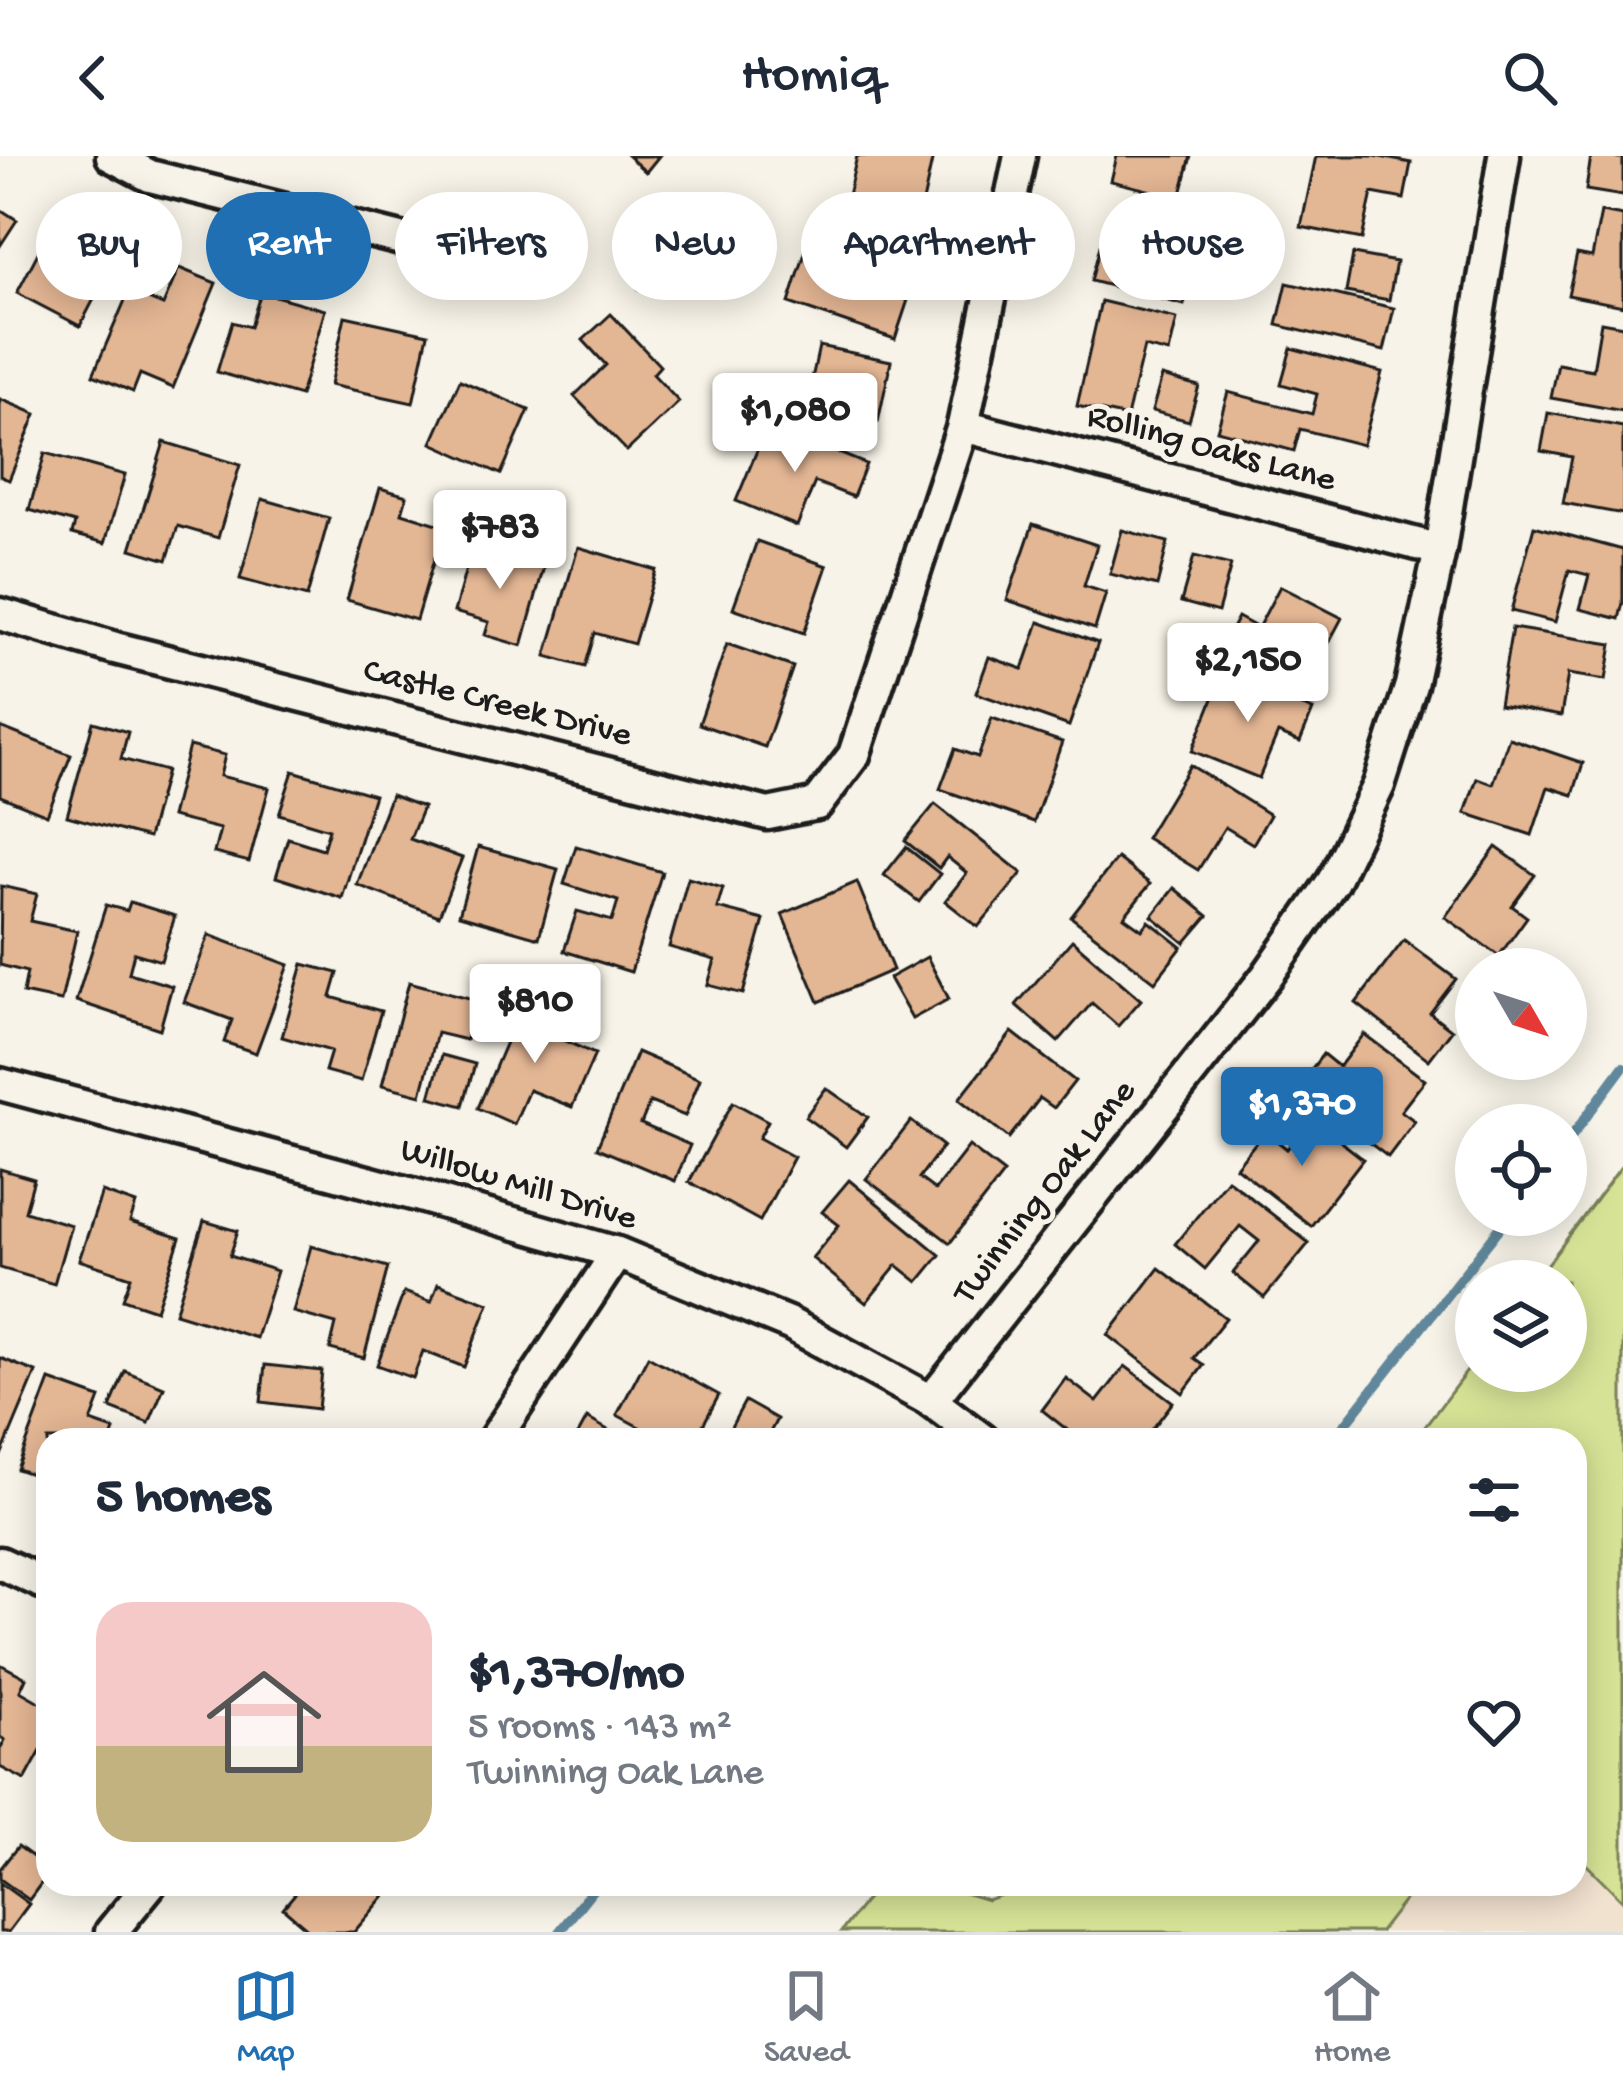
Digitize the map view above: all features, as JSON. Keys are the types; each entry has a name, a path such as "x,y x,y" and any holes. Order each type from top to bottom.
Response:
{"street":[{"path":"112,156 150,176 395,237"},
{"name":"Castle Creek Drive","path":"0,614 115,648 768,814 817,804 854,755 962,426 1019,156"},
{"name":"Twinning Oak Lane","path":"931,1401 1268,976 1334,881 1379,785 1411,686 1440,550 1504,156"},
{"name":"Rolling Oaks Lane","path":"962,426 1440,550"},
{"name":"Willow Mill Drive","path":"0,1084 617,1253 790,1324 931,1401 967,1428"},
{"path":"502,1428 617,1253"},
{"path":"0,1563 36,1580"},
{"path":"112,1932 140,1896"}],"shaded area":[{"path":"1587,1865 1623,1901 1623,1932 1380,1932 1408,1896 1587,1896"}],"green space":[{"path":"1623,1164 1623,1901 1587,1865 1587,1428 1424,1428 1455,1387 1455,1392 1587,1392 1587,1260 1551,1260 1569,1236 1587,1236 1587,1212"},
{"path":"869,1896 987,1900 999,1896 1408,1896 1380,1932 841,1932"}],"building":[{"path":"628,156 659,156 646,172"},
{"path":"857,156 933,156 925,192 849,192"},
{"path":"1117,156 1191,156 1182,192 1156,192 1111,181"},
{"path":"1316,156 1375,156 1411,163 1404,199 1372,193 1362,239 1301,227"},
{"path":"1591,156 1623,156 1623,196 1586,190"},
{"path":"0,209 17,220 0,246"},
{"path":"1601,212 1623,216 1623,306 1568,295 1577,254 1592,257"},
{"path":"1099,250 1099,283 1091,281"},
{"path":"1353,254 1396,262 1389,300 1346,292"},
{"path":"36,257 36,300 94,300 80,326 17,293"},
{"path":"801,266 801,300 908,300 895,339 789,303"},
{"path":"182,269 206,279 209,300 173,388 140,374 133,392 93,375 125,300 163,305 165,300 182,300"},
{"path":"1287,283 1394,308 1384,351 1277,325"},
{"path":"258,300 289,300 325,310 300,396 217,372 232,322 250,327"},
{"path":"1101,301 1177,319 1169,353 1144,347 1127,417 1077,406"},
{"path":"611,314 660,366 653,374 679,402 627,451 574,396 606,365 583,340"},
{"path":"345,316 428,334 413,403 330,385"},
{"path":"1601,322 1623,326 1623,411 1551,398 1558,364 1593,370"},
{"path":"819,346 891,361 878,422 806,407"},
{"path":"1291,348 1382,372 1363,445 1300,429 1294,451 1217,430 1228,392 1312,414 1317,394 1281,384"},
{"path":"1162,376 1199,386 1189,421 1152,411"},
{"path":"460,380 529,410 501,474 432,443"},
{"path":"0,399 36,414 9,480 0,476"},
{"path":"1548,413 1623,427 1623,514 1563,503 1572,457 1541,451"},
{"path":"768,424 866,464 853,497 815,482 797,526 736,501"},
{"path":"164,442 240,465 218,538 178,526 167,560 131,549"},
{"path":"45,453 125,475 105,543 72,534 75,523 29,510"},
{"path":"380,488 407,496 402,513 444,526 416,620 347,600"},
{"path":"262,499 329,518 307,597 240,579"},
{"path":"1033,524 1097,545 1084,586 1106,593 1095,629 1007,600"},
{"path":"1534,526 1623,550 1619,619 1580,609 1589,575 1569,570 1555,622 1511,611"},
{"path":"1122,530 1168,542 1157,586 1110,574"},
{"path":"757,541 827,566 804,633 733,608"},
{"path":"473,543 545,563 522,646 485,635 489,622 454,612"},
{"path":"578,547 656,570 634,644 595,633 585,667 546,656"},
{"path":"1194,556 1231,565 1218,612 1181,602"},
{"path":"1280,586 1342,618 1304,689 1222,647 1238,617 1258,628"},
{"path":"1039,622 1098,643 1069,726 976,693 989,657 1023,669"},
{"path":"1512,628 1612,644 1606,680 1568,674 1561,716 1499,705"},
{"path":"727,644 793,667 765,747 699,724"},
{"path":"1223,674 1313,710 1300,742 1278,733 1259,778 1192,751"},
{"path":"992,718 1062,742 1034,822 940,789 955,749 978,757"},
{"path":"93,722 128,732 121,759 166,771 148,838 67,816"},
{"path":"0,727 71,755 47,815 0,796"},
{"path":"1509,738 1583,763 1573,795 1548,787 1532,835 1465,813 1477,778 1493,784"},
{"path":"189,746 225,755 220,776 269,788 249,862 214,853 220,829 171,817"},
{"path":"1190,765 1270,815 1253,844 1225,827 1198,870 1146,838"},
{"path":"293,771 374,795 342,898 276,877 288,838 323,849 329,829 279,814"},
{"path":"391,795 423,807 410,839 462,858 439,916 357,885"},
{"path":"935,804 1022,873 978,927 945,901 967,873 947,857 939,868 905,841"},
{"path":"576,846 662,872 631,972 564,951 577,911 612,921 618,901 564,884"},
{"path":"478,847 558,869 539,938 459,915"},
{"path":"906,847 940,874 919,902 884,875"},
{"path":"1496,847 1535,875 1512,906 1527,917 1505,948 1488,948 1445,917"},
{"path":"1117,858 1150,884 1124,917 1142,930 1149,921 1182,947 1155,982 1071,917"},
{"path":"688,878 723,888 717,908 764,920 743,994 708,985 715,960 669,947"},
{"path":"857,882 893,970 819,1002 782,914"},
{"path":"1,886 37,894 30,921 77,931 61,1001 23,993 27,972 0,965"},
{"path":"1174,888 1208,916 1185,943 1152,916"},
{"path":"130,902 175,916 161,961 134,953 129,973 172,986 160,1029 76,1001 106,905 127,911"},
{"path":"209,935 289,965 256,1053 224,1042 232,1020 184,1002"},
{"path":"1072,940 1141,1000 1118,1026 1092,1003 1058,1042 1016,1005"},
{"path":"1404,940 1455,978 1430,1013 1452,1030 1429,1060 1356,1003"},
{"path":"927,957 949,999 912,1019 889,978"},
{"path":"303,964 338,973 331,997 381,1011 361,1081 325,1071 331,1051 282,1037"},
{"path":"409,982 477,1000 466,1040 437,1033 421,1095 382,1085"},
{"path":"523,1002 557,1016 549,1034 595,1054 572,1107 529,1090 514,1124 478,1108"},
{"path":"1012,1032 1075,1081 1054,1108 1040,1098 1009,1138 959,1099"},
{"path":"1364,1034 1425,1080 1401,1111 1415,1121 1388,1157 1297,1088 1323,1054 1339,1067"},
{"path":"637,1052 700,1079 685,1116 650,1102 641,1124 690,1145 675,1181 597,1148"},
{"path":"442,1055 475,1064 463,1106 430,1097"},
{"path":"826,1088 868,1117 846,1147 805,1117"},
{"path":"733,1102 768,1121 759,1138 794,1157 760,1221 689,1182"},
{"path":"1311,1118 1363,1159 1311,1226 1236,1167 1265,1131 1287,1149"},
{"path":"911,1121 943,1146 919,1178 935,1190 969,1146 1004,1173 950,1243 866,1179"},
{"path":"0,1169 34,1179 25,1211 71,1225 54,1284 0,1268"},
{"path":"1227,1179 1309,1243 1264,1298 1233,1273 1259,1241 1240,1226 1205,1269 1175,1244"},
{"path":"849,1180 940,1255 918,1282 897,1265 866,1303 812,1258 839,1225 822,1212"},
{"path":"102,1192 136,1204 130,1222 180,1238 156,1310 123,1299 131,1277 79,1260"},
{"path":"204,1221 238,1231 230,1256 277,1271 256,1338 175,1313"},
{"path":"311,1246 388,1267 364,1358 330,1349 336,1324 293,1312"},
{"path":"1159,1268 1226,1318 1194,1358 1204,1365 1183,1393 1108,1335"},
{"path":"438,1284 489,1303 464,1367 423,1351 413,1378 377,1365 404,1292 431,1302"},
{"path":"648,1356 719,1395 701,1428 641,1428 617,1415"},
{"path":"0,1358 36,1372 0,1458"},
{"path":"265,1365 322,1371 318,1409 261,1402"},
{"path":"1125,1366 1173,1402 1153,1428 1065,1428 1042,1410 1066,1378 1097,1402"},
{"path":"125,1371 164,1387 149,1423 110,1408"},
{"path":"50,1380 100,1398 91,1422 108,1428 36,1428 36,1476 17,1469"},
{"path":"745,1401 777,1419 772,1428 730,1428"},
{"path":"587,1418 604,1428 582,1428"},
{"path":"0,1664 26,1678 20,1691 36,1700 36,1760 25,1780 0,1767 5,1740 0,1737"},
{"path":"18,1846 36,1859 36,1890 29,1900 0,1879 0,1869"},
{"path":"0,1883 29,1904 8,1932 0,1932"},
{"path":"293,1896 385,1896 354,1932 311,1932 283,1908"}],"waterway":[{"path":"1587,1116 1623,1067"},
{"path":"1342,1428 1493,1236"},
{"path":"559,1932 588,1896"}]}
